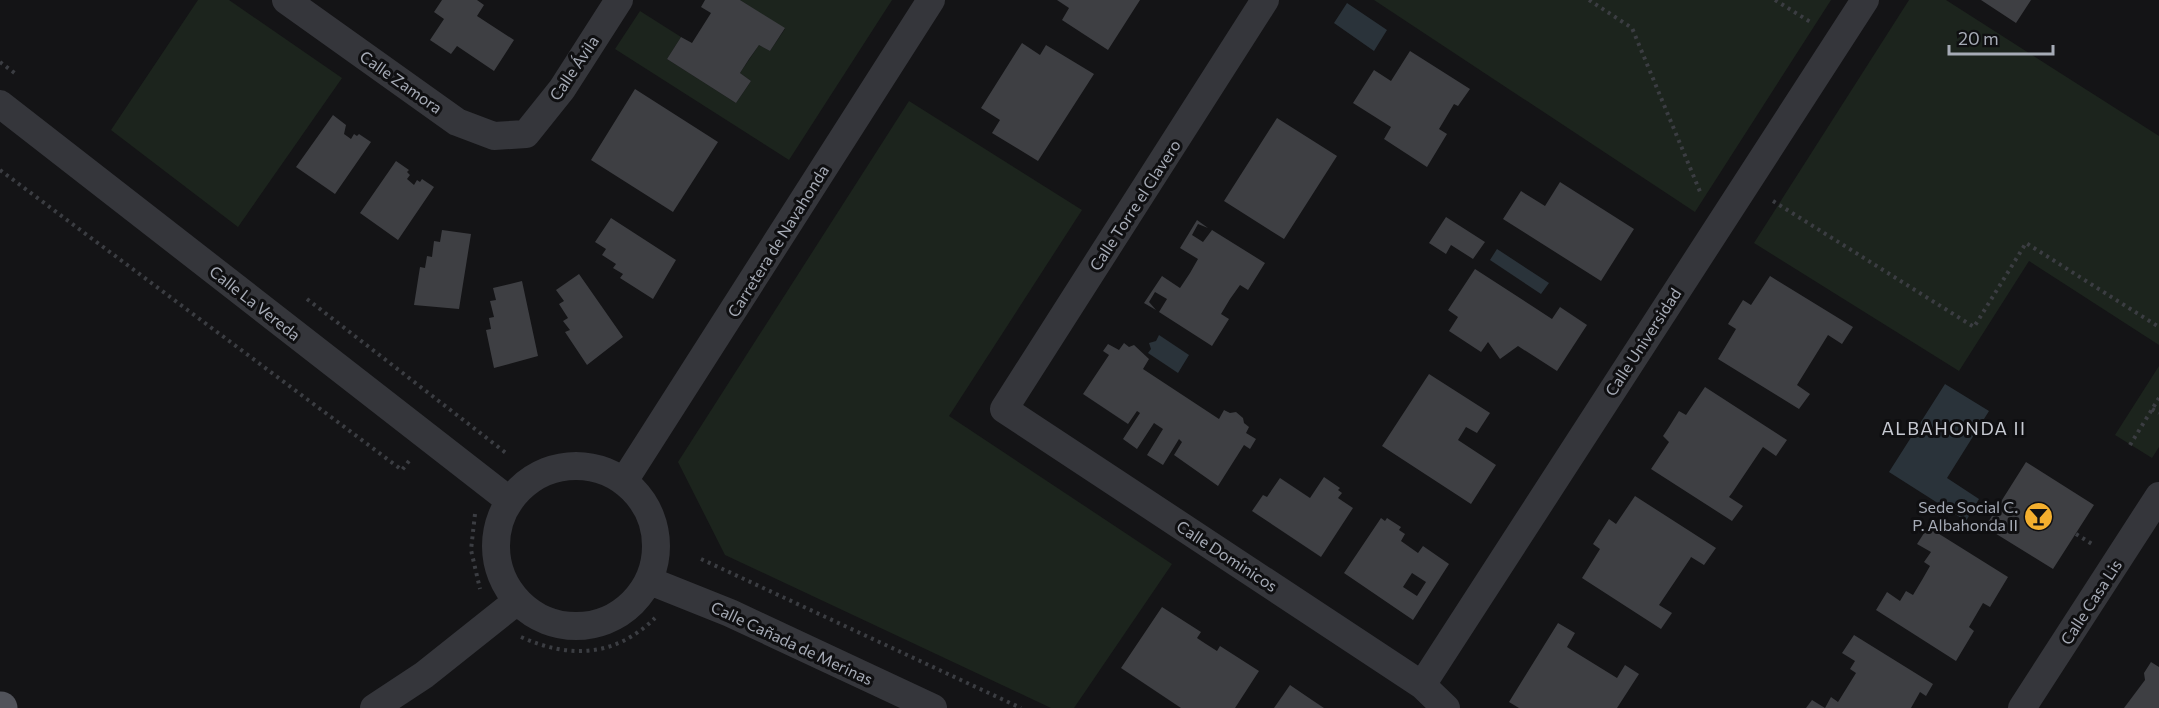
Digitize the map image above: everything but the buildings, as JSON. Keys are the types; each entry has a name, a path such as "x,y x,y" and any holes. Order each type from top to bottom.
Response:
{"street":[{"name":"Calle Zamora","path":"286,0 457,122 494,136 526,134"},
{"name":"Calle Ávila","path":"526,134 562,89 619,0"},
{"name":"Carretera de Navahonda","path":"624,481 931,0"},
{"name":"Calle Torre el Clavero","path":"1004,409 1265,0"},
{"name":"Calle Universidad","path":"1422,685 1865,0"},
{"name":"Calle La Vereda","path":"0,104 510,501"},
{"name":"Calle Dominicos","path":"1004,409 1422,685 1446,708"},
{"path":"562,467 595,468 624,481 649,511 657,549 650,581 626,610 610,620 577,627 544,620 517,601 502,578 496,552 498,525 510,501 533,478 562,467"},
{"name":"Calle Casa Lis","path":"2022,708 2159,496"},
{"name":"Calle Cañada de Merinas","path":"650,581 730,613 933,708"},
{"path":"374,708 424,675 517,601"}],"path":[{"path":"1589,0 1632,28 1701,196"},
{"path":"1775,0 1820,29"},
{"path":"0,170 402,470 414,454"},
{"path":"1773,201 1974,327 2026,243 2159,327"},
{"path":"2130,445 2159,398"},
{"path":"2152,409 2159,414"},
{"path":"2076,534 2098,548"},
{"path":"701,559 1021,708"}],"shaded area":[{"path":"198,0 229,0 342,78 238,227 111,130"},
{"path":"740,0 892,0 789,160 615,49 640,11 681,37 667,59 736,103 751,81 740,73 759,45 770,51 785,29"},
{"path":"1374,0 1831,0 1695,212"},
{"path":"1909,0 1946,0 2159,136 2159,345 2029,261 1959,371 1754,243"},
{"path":"1347,3 1387,30 1374,51 1334,23"},
{"path":"909,101 1082,210 949,416 1172,564 1074,708 1051,708 725,555 678,462"},
{"path":"1497,249 1549,283 1541,294 1490,260"},
{"path":"1159,335 1189,355 1178,373 1148,353 1151,349 1149,343 1156,341"},
{"path":"2159,366 2159,447 2152,458 2115,435"},
{"path":"1945,384 1989,411 1947,478 1979,499 1966,521 1889,472"}],"place":[{"name":"Sede Social C. P. Albahonda II","path":"2039,516"}],"district":[{"name":"ALBAHONDA II","path":"1954,429"}]}
